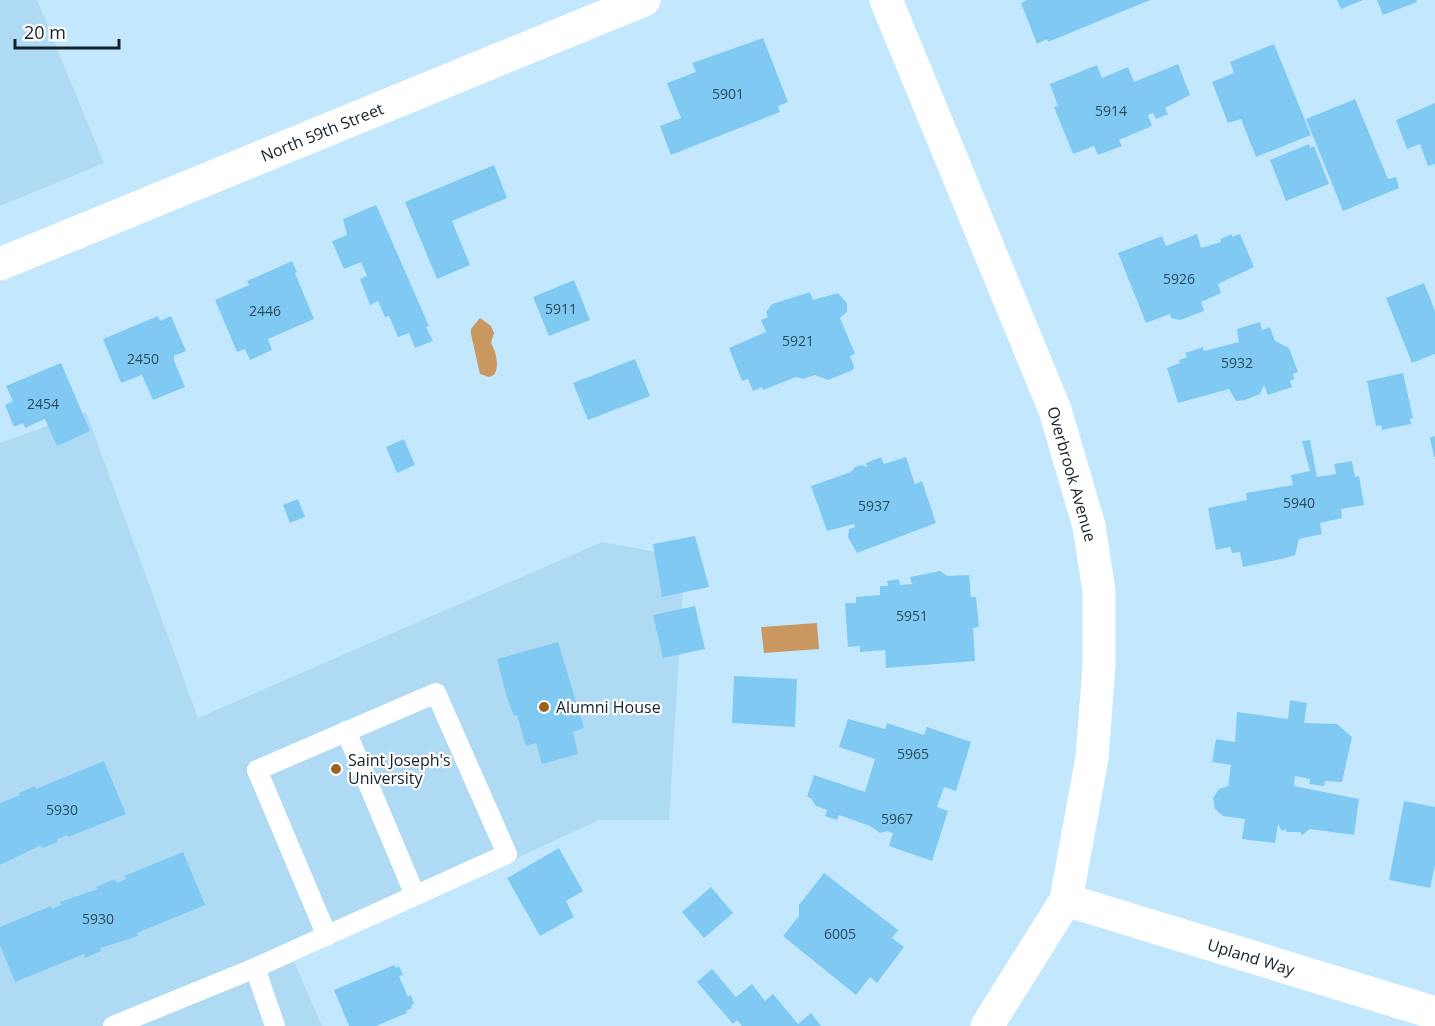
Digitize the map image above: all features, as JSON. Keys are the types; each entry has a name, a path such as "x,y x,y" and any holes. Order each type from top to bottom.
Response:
{"street":[{"name":"North 59th Street","path":"0,264 644,0"},
{"name":"Overbrook Avenue","path":"886,0 1055,410 1089,526 1099,591 1099,666 1092,758 1066,900 987,1026"},
{"name":"Upland Way","path":"1066,900 1435,1013"}],"lane":[{"path":"113,1026 255,968 327,936 507,854 436,693 257,770 327,936"},
{"path":"346,731 415,896"},
{"path":"255,968 275,1026"}],"shaded area":[{"path":"0,0 37,0 104,163 0,206"},
{"path":"480,318 491,326 494,333 491,343 496,355 497,367 494,375 489,377 480,374 471,334 471,329"},
{"name":"Saint Joseph's University","path":"86,412 198,718 602,542 685,557 669,820 599,820 294,962 322,1026 0,1026 0,443"},
{"path":"817,623 819,649 764,653 761,627"}],"building":[{"path":"1027,0 1150,0 1048,42 1047,39 1037,44 1021,3"},
{"path":"1337,0 1363,0 1341,9"},
{"path":"1377,0 1416,0 1417,2 1383,15"},
{"path":"763,38 788,102 778,106 780,112 671,155 660,126 681,118 667,83 696,72 692,63"},
{"path":"1274,44 1311,135 1256,157 1241,119 1228,123 1212,82 1234,73 1230,62"},
{"path":"1178,64 1190,95 1165,108 1168,114 1156,119 1153,113 1148,115 1152,126 1119,140 1122,146 1098,155 1094,146 1073,154 1054,107 1058,106 1050,84 1097,65 1102,78 1128,67 1134,82"},
{"path":"1355,99 1388,179 1396,177 1399,188 1343,211 1306,119"},
{"path":"1435,103 1435,164 1428,166 1420,144 1407,149 1396,120"},
{"path":"1309,144 1310,148 1314,146 1329,184 1286,201 1270,160"},
{"path":"494,165 507,198 452,221 470,265 437,279 405,202"},
{"path":"376,205 429,326 426,327 433,341 415,348 409,333 398,337 389,316 385,317 378,301 370,305 360,279 367,276 361,262 344,269 332,241 347,235 343,219"},
{"path":"1197,234 1201,248 1221,242 1220,239 1232,234 1232,237 1240,234 1254,267 1218,284 1221,293 1201,302 1204,311 1180,320 1171,318 1170,314 1146,323 1118,253 1162,236 1166,246"},
{"path":"292,261 314,319 268,339 272,350 250,360 245,349 237,352 215,300 249,285 247,281"},
{"path":"574,280 590,320 549,336 533,297"},
{"path":"1424,283 1435,311 1435,354 1412,363 1386,298"},
{"path":"810,292 813,300 838,293 847,303 847,312 840,318 855,354 850,356 854,366 853,370 828,380 815,375 803,379 796,377 763,390 762,387 753,391 748,379 742,381 729,348 766,332 761,320 768,317 766,312 772,304"},
{"path":"158,316 160,321 171,316 186,351 174,356 185,387 153,400 142,375 121,383 103,339"},
{"path":"1260,322 1262,330 1270,327 1275,341 1289,348 1298,372 1293,374 1294,379 1290,381 1292,387 1268,395 1264,385 1260,394 1236,401 1229,389 1178,403 1167,368 1180,363 1179,360 1187,357 1185,353 1203,347 1204,351 1239,342 1237,329"},
{"path":"635,359 650,396 588,420 573,383"},
{"path":"61,363 90,431 57,446 45,419 25,428 23,423 14,427 5,405 13,401 6,386"},
{"path":"1403,373 1413,418 1410,419 1411,424 1382,430 1381,425 1376,426 1367,381"},
{"path":"1435,436 1435,457 1434,457 1430,438"},
{"path":"404,439 415,465 397,473 386,447"},
{"path":"1310,440 1317,477 1336,474 1334,464 1352,461 1355,477 1359,476 1364,505 1341,509 1342,518 1320,523 1322,534 1299,539 1295,555 1286,558 1243,567 1240,552 1232,553 1230,547 1216,550 1208,508 1247,500 1246,493 1293,485 1291,475 1310,471 1302,441"},
{"path":"881,457 884,464 906,457 915,484 922,481 936,523 857,553 848,537 849,529 855,527 854,524 827,531 811,486 851,472 855,467 862,465 867,467 866,463"},
{"path":"298,499 305,517 290,523 283,505"},
{"path":"695,536 709,587 662,597 653,544"},
{"path":"940,571 947,576 969,575 971,597 976,597 979,627 973,628 975,661 886,668 885,650 860,652 860,646 848,647 845,603 856,603 856,597 880,595 880,586 888,586 887,581 899,579 900,585 912,584 910,577"},
{"path":"695,606 705,649 663,658 653,615"},
{"name":"Alumni House","path":"558,642 584,728 573,732 578,754 542,764 536,743 526,746 517,715 514,716 507,698 497,659"},
{"path":"734,676 797,679 795,727 732,723"},
{"path":"1290,700 1307,703 1304,723 1337,724 1352,737 1342,782 1325,781 1324,786 1309,784 1310,779 1295,776 1294,786 1359,799 1354,835 1310,829 1302,835 1300,832 1286,832 1286,829 1282,831 1278,824 1275,843 1242,839 1245,819 1223,816 1215,809 1213,798 1219,789 1228,786 1231,765 1212,762 1216,739 1235,742 1237,712 1288,719"},
{"path":"848,719 885,729 887,723 924,735 927,727 971,742 956,791 944,787 937,807 948,811 932,861 889,846 893,833 887,831 880,833 870,826 839,815 837,820 825,816 827,810 816,806 811,798 807,797 814,775 865,792 875,759 839,747"},
{"path":"104,761 126,814 68,837 67,835 57,839 58,842 42,848 41,845 0,865 0,803 35,786 36,789"},
{"path":"1404,801 1435,807 1435,865 1430,888 1389,880"},
{"path":"559,848 583,891 566,901 574,917 540,936 507,878"},
{"path":"183,852 205,905 137,933 138,936 100,948 101,951 85,958 84,954 15,982 0,945 0,927 51,906 52,909 61,905 60,902 98,889 96,887 115,879 117,883 126,879 124,876"},
{"path":"824,873 898,930 892,938 904,947 877,983 870,977 856,995 783,936 799,916 799,905"},
{"path":"711,887 733,913 704,938 682,912"},
{"path":"394,965 396,968 399,966 403,975 399,976 408,997 411,995 414,1004 411,1005 412,1008 406,1011 407,1013 376,1026 349,1026 334,990"},
{"path":"712,969 736,997 752,984 765,1001 773,994 798,1024 811,1013 821,1026 742,1026 737,1020 733,1024 697,982"}],"place":[{"name":"Alumni House","path":"544,707"},
{"name":"Saint Joseph's University","path":"336,769"}]}
